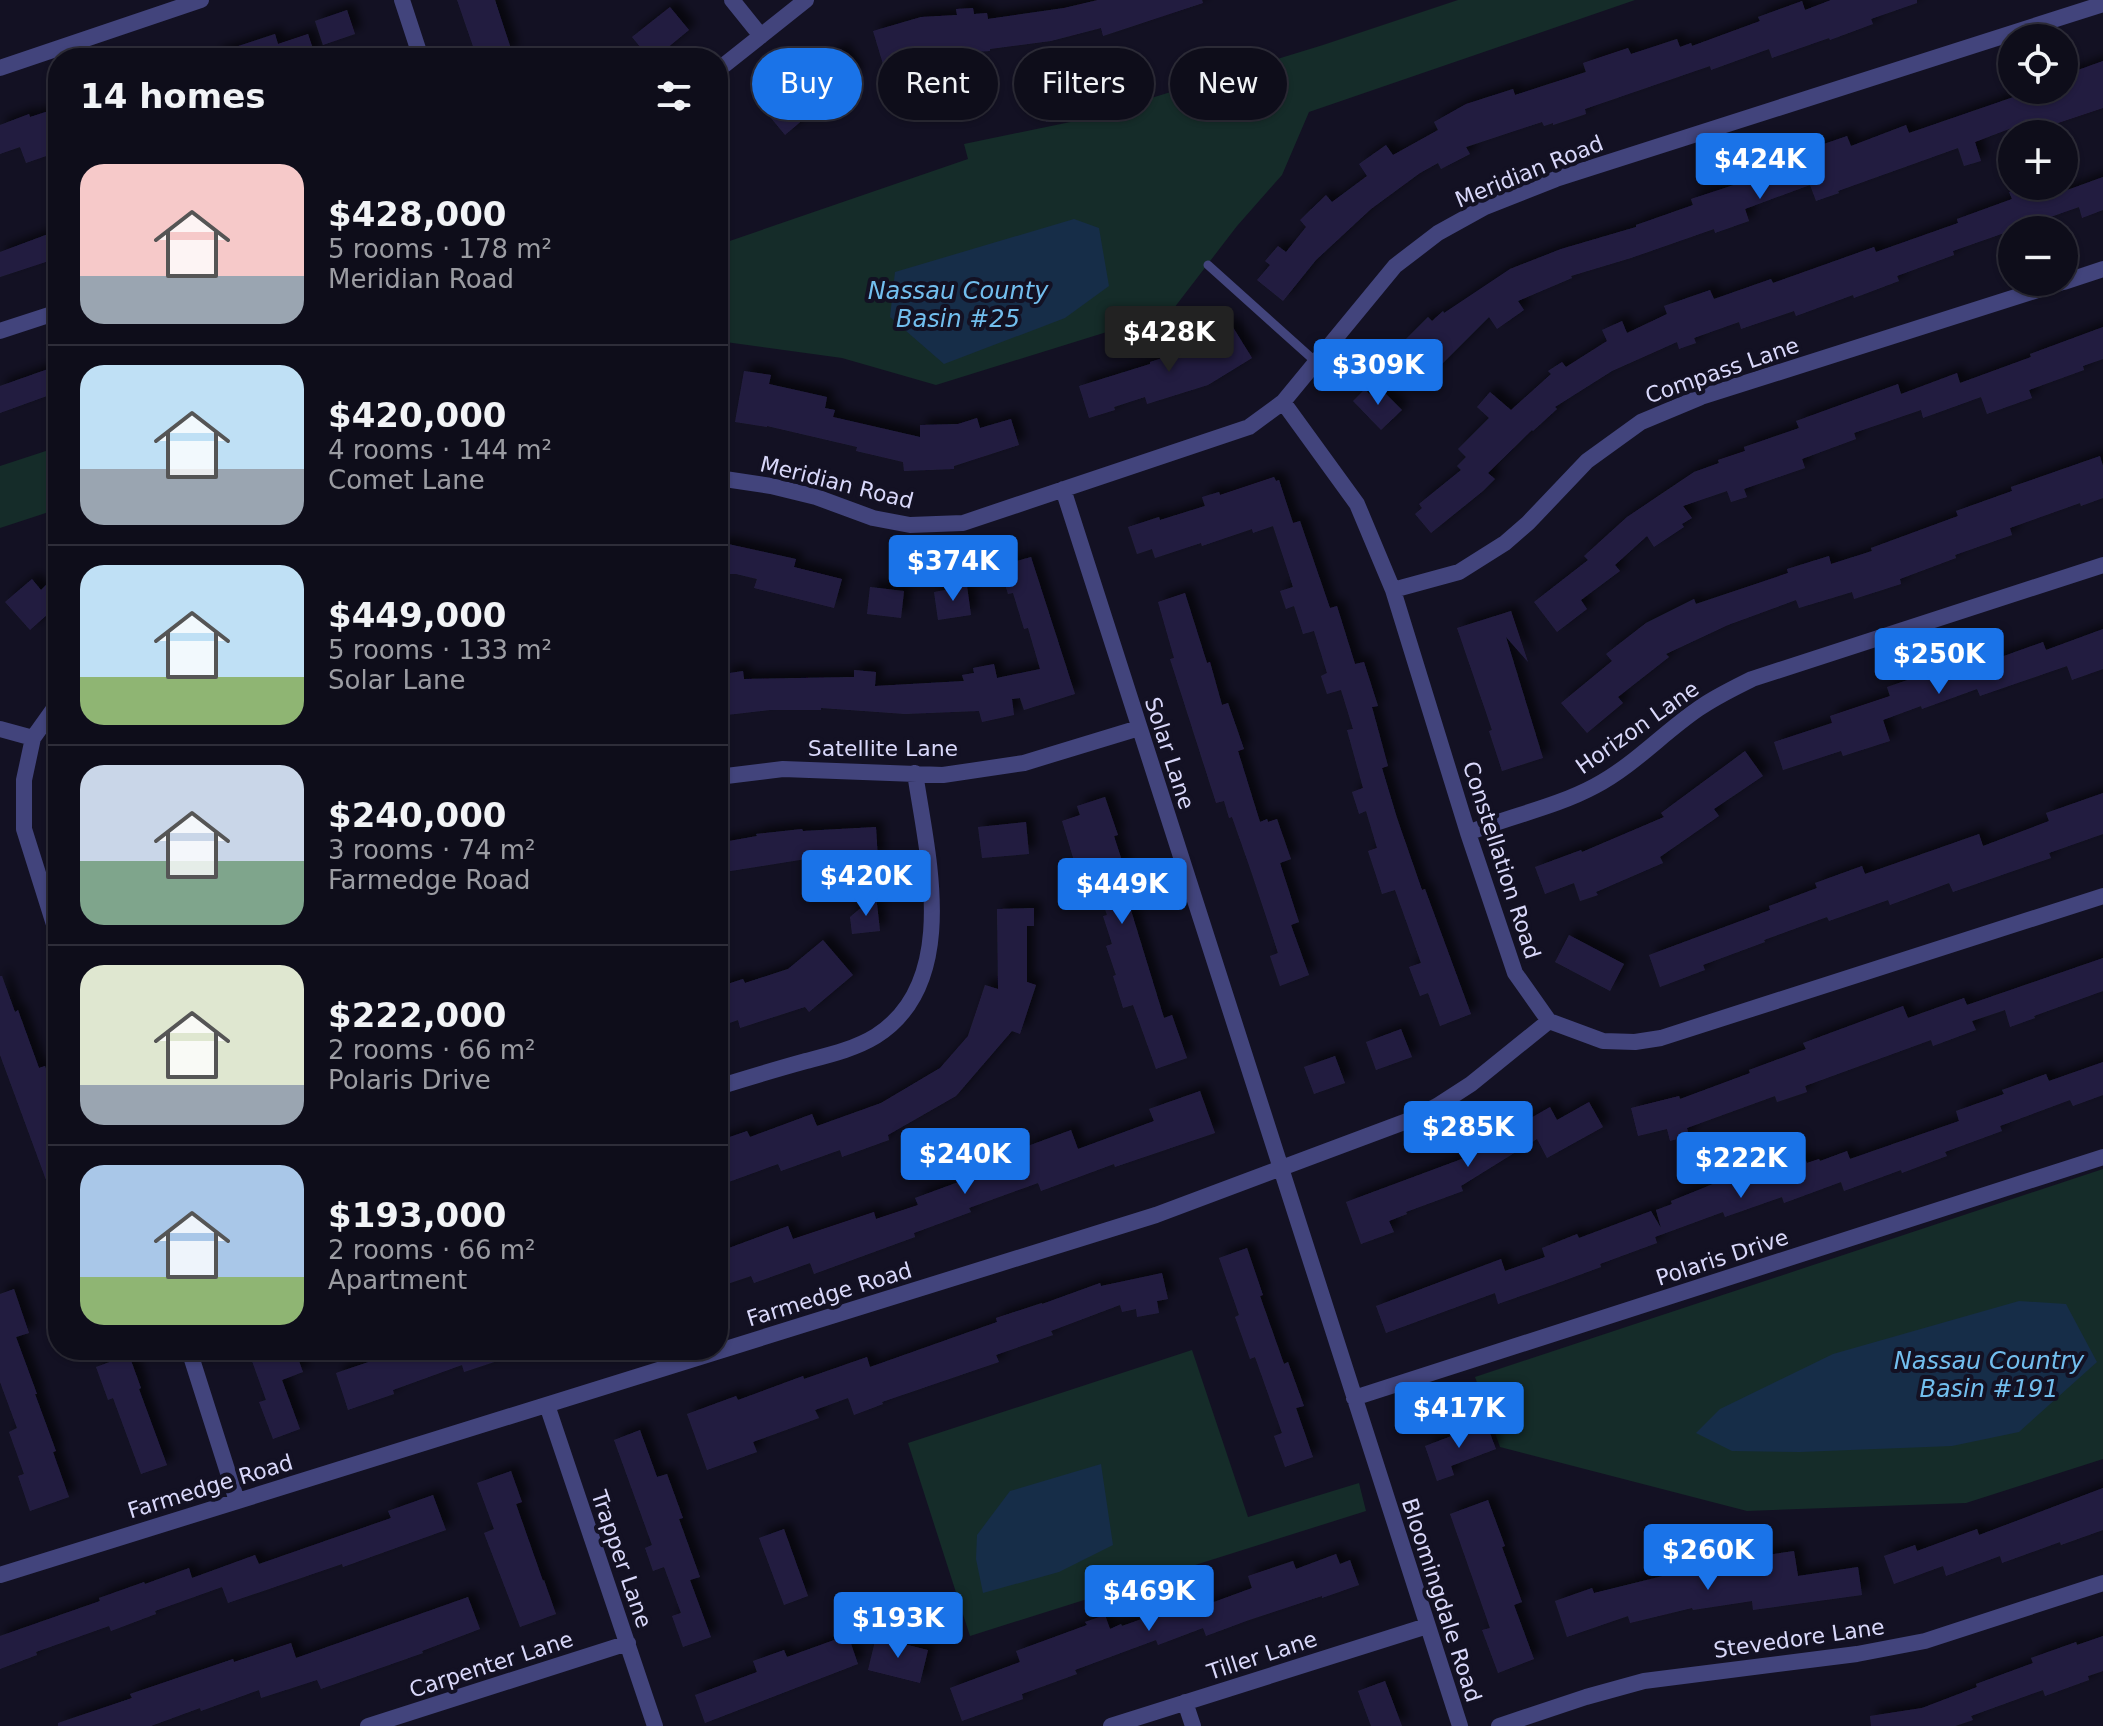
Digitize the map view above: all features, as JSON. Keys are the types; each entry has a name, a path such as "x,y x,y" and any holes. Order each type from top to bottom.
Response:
{"street":[{"path":"59,48 201,0"},
{"path":"402,0 418,48"},
{"path":"732,0 761,36"},
{"path":"728,62 806,0"},
{"name":"Meridian Road","path":"728,480 816,497 873,518 910,525 963,523 1249,427 1283,402 1395,266 1438,233 1485,207 1556,179 2103,4"},
{"path":"0,68 48,52"},
{"name":"Compass Lane","path":"2078,277 2103,269"},
{"name":"Compass Lane","path":"1393,590 1459,572 1505,543 1587,461 1641,422 1659,413 2019,296"},
{"path":"0,331 48,315"},
{"name":"Constellation Road","path":"1283,402 1357,504 1393,590 1515,973 1549,1021"},
{"name":"Solar Lane","path":"1063,489 1280,1168"},
{"name":"Horizon Lane","path":"1468,833 1598,785 1699,708 1752,679 2103,565"},
{"path":"48,717 33,738 24,780 24,829 48,905"},
{"name":"Satellite Lane","path":"728,776 783,769 943,775 1024,763 1139,728"},
{"path":"0,729 33,738"},
{"path":"728,1084 840,1052 876,1036 902,1013 916,992 925,971 932,925 931,889 915,773"},
{"path":"1549,1021 1603,1041 1635,1042 1661,1038 2103,896"},
{"name":"Farmedge Road","path":"728,1349 1156,1215 1407,1121 1471,1084 1549,1021"},
{"name":"Polaris Drive","path":"1354,1398 2103,1157"},
{"name":"Bloomingdale Road","path":"1280,1168 1460,1726"},
{"path":"192,1360 237,1501"},
{"name":"Farmedge Road","path":"0,1575 691,1360"},
{"name":"Trapper Lane","path":"547,1405 655,1726"},
{"name":"Stevedore Lane","path":"1499,1726 1644,1681 1857,1654 1925,1641 2103,1583"},
{"name":"Tiller Lane","path":"1111,1726 1427,1626"},
{"name":"Carpenter Lane","path":"368,1726 628,1643"},
{"path":"1185,1702 1193,1726"}],"lane":[{"path":"1208,265 1316,362"}],"green space":[{"path":"1458,0 1635,0 1309,112 1282,175 1237,226 1171,312 936,385 842,358 728,342 728,242 968,159 964,144 1080,120 1154,120 1154,97 1170,92 1170,120 1287,120 1287,56"},
{"path":"48,450 48,512 0,528 0,466"},
{"path":"2103,1169 2103,1459 1966,1503 1747,1511 1500,1447 1475,1377"},
{"path":"1192,1350 1248,1517 1359,1483 1366,1511 970,1636 908,1443"}],"water":[{"name":"Nassau County Basin #25","path":"1074,219 1099,228 1109,286 1065,318 944,364 890,317 895,272"},
{"name":"Nassau Country Basin #191","path":"2019,1301 2066,1304 2097,1362 2019,1432 1952,1446 1800,1452 1732,1451 1696,1433 1720,1409 1833,1354"},
{"path":"1101,1464 1113,1545 1059,1572 983,1593 976,1559 977,1535 1010,1491"}],"building":[{"path":"457,0 495,0 511,48 474,48"},
{"path":"1098,0 1202,0 1203,3 1103,36 1101,28 1051,41 998,48 878,48 873,31 921,17 957,15 956,9 973,8 974,14 987,13 988,19"},
{"path":"1831,0 1917,0 1917,3 1871,19 1873,24 1830,40 1772,58 1769,49 1711,70 1710,66 1585,109 1586,114 1553,125 1544,126 1542,122 1466,147 1470,154 1441,169 1438,163 1420,173 1371,209 1316,260 1283,301 1257,280 1270,265 1265,261 1278,246 1286,252 1306,227 1300,220 1326,195 1332,202 1367,176 1359,164 1386,145 1393,155 1438,130 1434,122 1466,104 1513,89 1515,95 1586,72 1583,63 1628,48 1631,54 1677,39 1680,47 1691,43 1692,46 1760,21 1758,17 1802,1 1805,10"},
{"path":"670,7 689,30 667,48 641,48 632,37"},
{"path":"347,10 355,34 323,45 315,21"},
{"path":"275,34 278,44 308,34 313,48 232,48"},
{"path":"2103,61 2103,108 2067,120 1998,120 1998,133 1975,142 1981,161 1964,166 1958,148 1816,201 1810,185 1745,209 1749,221 1715,233 1714,229 1571,276 1518,301 1524,310 1497,329 1489,317 1435,371 1404,341 1428,317 1432,321 1510,269 1693,205 1691,199 1746,181 1743,172 1847,136 1851,146 1906,125 1909,133 1998,102 2078,104 2078,70"},
{"path":"48,111 48,155 26,163 20,147 0,154 0,125 29,114 30,117"},
{"path":"773,120 803,120 785,135"},
{"path":"2103,177 2103,210 2082,218 2079,207 2053,216 1998,216 1998,235 1897,276 1899,281 1796,316 1794,311 1741,329 1739,322 1694,338 1696,343 1679,349 1677,342 1612,371 1555,407 1557,409 1488,473 1495,479 1431,533 1415,514 1422,508 1419,504 1461,470 1457,466 1466,457 1458,449 1489,418 1477,407 1490,392 1511,410 1551,374 1548,371 1562,362 1566,367 1607,341 1602,330 1622,321 1627,333 1667,314 1664,306 1710,290 1714,299 1771,279 1773,283 1874,247 1876,252 1958,223 1957,219 2009,200 2078,200 2078,186"},
{"path":"48,234 48,261 0,277 0,252"},
{"path":"1231,324 1252,358 1208,385 1147,404 1145,397 1089,418 1079,386 1190,349"},
{"path":"2103,327 2103,359 2083,366 2084,370 2029,390 2032,398 1987,414 1981,397 1923,418 1921,410 1854,433 1856,439 1802,459 1805,468 1744,489 1747,497 1731,502 1727,491 1683,506 1692,518 1682,524 1684,527 1654,547 1647,536 1615,565 1620,571 1581,600 1587,609 1557,632 1534,602 1588,560 1584,556 1627,517 1694,472 1745,451 1744,447 1799,428 1796,421 1898,384 1901,394 1957,373 1960,383"},
{"path":"48,369 48,396 0,413 0,386"},
{"path":"744,371 771,375 769,384 827,397 825,408 835,410 833,417 920,437 920,425 958,424 977,418 980,428 1011,419 1019,445 954,466 954,469 904,471 903,462 856,451 857,447 767,426 735,422"},
{"path":"1378,386 1402,410 1381,430 1353,401 1365,389 1369,394"},
{"path":"2100,456 2103,498 2010,528 2012,535 1900,579 1901,584 1854,599 1852,592 1799,608 1796,600 1728,625 1666,654 1669,657 1618,697 1623,703 1587,733 1561,703 1612,661 1606,654 1646,623 1694,599 1696,604 1829,556 1831,564 1872,551 1871,548 1958,516 1956,511 2012,491 2011,487"},
{"path":"1274,477 1276,481 1279,480 1293,523 1300,521 1330,608 1337,606 1355,664 1364,662 1378,706 1372,707 1388,766 1382,768 1397,818 1471,1014 1440,1026 1428,993 1420,996 1409,967 1421,963 1395,890 1382,894 1368,851 1377,848 1366,811 1359,814 1352,792 1363,788 1347,730 1353,729 1341,690 1327,694 1321,676 1327,673 1314,631 1303,634 1294,606 1286,609 1280,591 1293,587 1273,526 1253,533 1252,529 1155,558 1152,549 1137,554 1128,527 1205,506 1202,497 1219,492 1220,495"},
{"path":"728,544 796,559 794,567 842,579 834,608 754,588 757,579 728,574"},
{"path":"1031,557 1075,694 1024,710 1020,698 1012,699 1014,715 982,722 979,711 905,714 821,708 728,715 728,673 743,671 744,679 854,677 854,670 876,672 875,686 964,681 962,675 974,673 973,668 994,664 997,678 1040,669 1028,628 1024,629 1013,593 1008,594 999,566"},
{"path":"32,579 41,590 46,585 48,587 48,614 30,630 5,602"},
{"path":"967,586 971,615 938,620 934,592"},
{"path":"870,587 904,591 901,618 867,614"},
{"path":"1185,593 1222,705 1228,703 1244,749 1238,751 1260,822 1277,819 1291,859 1280,863 1299,922 1291,925 1309,975 1280,986 1270,956 1278,953 1252,874 1224,801 1216,803 1170,659 1174,658 1158,602"},
{"path":"1511,611 1528,662 1506,637 1543,758 1502,771 1489,731 1492,730 1457,628"},
{"path":"2103,629 2103,669 2072,680 2067,666 1980,696 1977,689 1922,709 1921,706 1883,720 1890,741 1843,756 1841,751 1783,770 1774,742 1832,723 1830,716 1890,696 1887,687 1984,654 1987,662 2043,642 2046,650"},
{"path":"1745,751 1763,776 1714,809 1719,816 1660,857 1663,863 1580,901 1574,883 1545,894 1535,867 1582,852 1664,817 1661,813"},
{"path":"2103,793 2103,834 2049,853 2051,858 1953,892 1949,883 1890,905 1888,900 1829,921 1827,917 1703,965 1705,970 1660,987 1649,955 1770,910 1769,906 1817,888 1815,883 1862,866 1865,874 1979,834 1983,846 2049,821 2046,813"},
{"path":"1105,797 1132,892 1126,894 1164,1018 1172,1015 1187,1058 1156,1069 1133,1005 1123,1008 1106,946 1112,944 1103,916 1107,915 1094,877 1080,881 1062,821 1080,815 1077,806"},
{"path":"1026,822 1029,854 982,858 978,827"},
{"path":"876,827 878,860 849,864 849,854 806,857 728,871 728,841 756,834"},
{"path":"876,895 880,931 852,934 850,917"},
{"path":"1034,908 1034,926 1027,926 1027,982 1036,985 1020,1034 1012,1031 956,1096 888,1135 889,1140 842,1157 840,1150 781,1171 778,1164 728,1182 728,1138 747,1131 750,1137 812,1114 817,1126 881,1103 940,1068 968,1036 985,985 998,989 997,909"},
{"path":"1569,935 1624,964 1610,991 1555,962"},
{"path":"823,940 853,975 809,1012 805,1007 740,1028 738,1020 728,1024 728,984 743,979 745,983 788,969"},
{"path":"2103,958 2103,991 2035,1018 2010,1027 2005,1010 1972,1021 1976,1030 1933,1046 1931,1040 1805,1086 1807,1092 1777,1102 1775,1096 1687,1128 1689,1136 1670,1141 1667,1129 1638,1136 1631,1108 1679,1096 1680,1099 1750,1073 1749,1070 1806,1049 1803,1043 1903,1006 1908,1018 1964,998 1967,1005"},
{"path":"2,976 39,1068 45,1066 48,1074 48,1185 0,1055"},
{"path":"1401,1029 1412,1057 1376,1070 1366,1042"},
{"path":"1335,1056 1345,1083 1314,1094 1304,1067"},
{"path":"2103,1062 2103,1095 2073,1106 2070,1100 2000,1126 2002,1131 1945,1152 1947,1156 1902,1173 1901,1170 1844,1191 1841,1182 1784,1203 1782,1197 1725,1217 1723,1212 1655,1237 1657,1243 1555,1284 1498,1304 1495,1293 1386,1333 1376,1306 1501,1259 1505,1271 1545,1257 1542,1248 1577,1234 1579,1238 1651,1211 1661,1228 1656,1210 1713,1184 1758,1168 1760,1173 1804,1157 1807,1163 1847,1151 1850,1159 1959,1121 1956,1111 2004,1094 2002,1090 2046,1074 2049,1081"},
{"path":"1200,1091 1215,1133 1115,1167 1114,1164 1041,1191 1038,1183 969,1208 971,1212 914,1233 915,1237 814,1274 810,1263 754,1283 751,1276 728,1284 728,1248 788,1226 793,1239 874,1212 876,1219 918,1205 915,1198 972,1177 971,1174 1027,1153 1025,1147 1071,1130 1078,1149 1154,1121 1149,1109"},
{"path":"1589,1102 1603,1127 1547,1158 1537,1139 1461,1186 1463,1191 1406,1212 1389,1221 1394,1232 1361,1244 1346,1202 1467,1157 1463,1150 1504,1125 1508,1131 1550,1107 1557,1120"},
{"path":"1247,1248 1284,1364 1288,1362 1304,1406 1296,1408 1313,1457 1285,1467 1274,1436 1282,1433 1255,1357 1250,1359 1219,1258"},
{"path":"1162,1273 1168,1299 1157,1301 1159,1313 1137,1317 1136,1309 1122,1312 1120,1305 1051,1331 1053,1335 996,1355 999,1362 882,1402 854,1415 848,1398 815,1410 819,1418 753,1442 757,1452 707,1470 687,1414 867,1357 870,1367 997,1322 996,1318 1100,1283 1101,1286"},
{"path":"14,1289 29,1333 16,1337 69,1497 30,1511 18,1476 24,1474 9,1432 17,1428 0,1382 0,1294"},
{"path":"115,1360 131,1360 167,1465 141,1474 113,1398 108,1400 96,1367"},
{"path":"252,1360 299,1360 303,1372 282,1380 300,1429 273,1439 259,1402 266,1400"},
{"path":"374,1360 500,1360 464,1372 462,1365 348,1410 336,1373"},
{"path":"1486,1423 1496,1449 1451,1466 1454,1475 1437,1481 1425,1446"},
{"path":"640,1430 657,1477 667,1474 700,1577 690,1580 711,1637 683,1647 672,1616 681,1613 664,1567 653,1571 645,1548 652,1545 614,1440"},
{"path":"511,1471 522,1502 516,1504 556,1614 520,1627 484,1533 494,1529 477,1483"},
{"path":"2103,1488 2103,1530 2002,1563 2000,1556 1946,1576 1943,1566 1894,1584 1884,1556 1915,1545 1917,1551 1977,1529 1979,1535"},
{"path":"433,1495 446,1530 228,1603 222,1587 111,1631 109,1626 36,1652 37,1655 0,1669 0,1636 189,1568 192,1578 255,1555 259,1564 391,1518 388,1511"},
{"path":"1488,1500 1522,1602 1514,1605 1534,1659 1498,1673 1482,1630 1490,1628 1450,1514"},
{"path":"784,1529 808,1596 784,1605 759,1538"},
{"path":"1794,1551 1798,1576 1858,1567 1862,1595 1753,1610 1752,1601 1692,1608 1630,1623 1628,1616 1567,1637 1555,1601 1592,1588 1594,1593 1671,1574 1760,1561 1760,1556"},
{"path":"1336,1554 1340,1564 1350,1560 1359,1585 1206,1636 1203,1628 1158,1645 1156,1640 1075,1670 1077,1674 1022,1694 1023,1699 962,1721 950,1688 1020,1662 1016,1651 1087,1625 1085,1622 1105,1615 1110,1629 1181,1605 1184,1613 1252,1588 1248,1576 1293,1561 1296,1569"},
{"path":"468,1597 480,1629 321,1689 317,1680 261,1698 259,1690 151,1726 58,1726 58,1723 132,1698 130,1694 233,1659 234,1662 291,1643 296,1658"},
{"path":"848,1635 858,1664 705,1723 695,1695 757,1672 753,1661 784,1650 787,1657"},
{"path":"2103,1636 2103,1671 2088,1676 2089,1680 2045,1696 2043,1690 1971,1716 1973,1720 1955,1726 1871,1726 1870,1716 1922,1708 2033,1663 2031,1658"},
{"path":"876,1637 928,1650 920,1683 868,1670"},
{"path":"1385,1681 1402,1726 1371,1726 1358,1691"}]}
